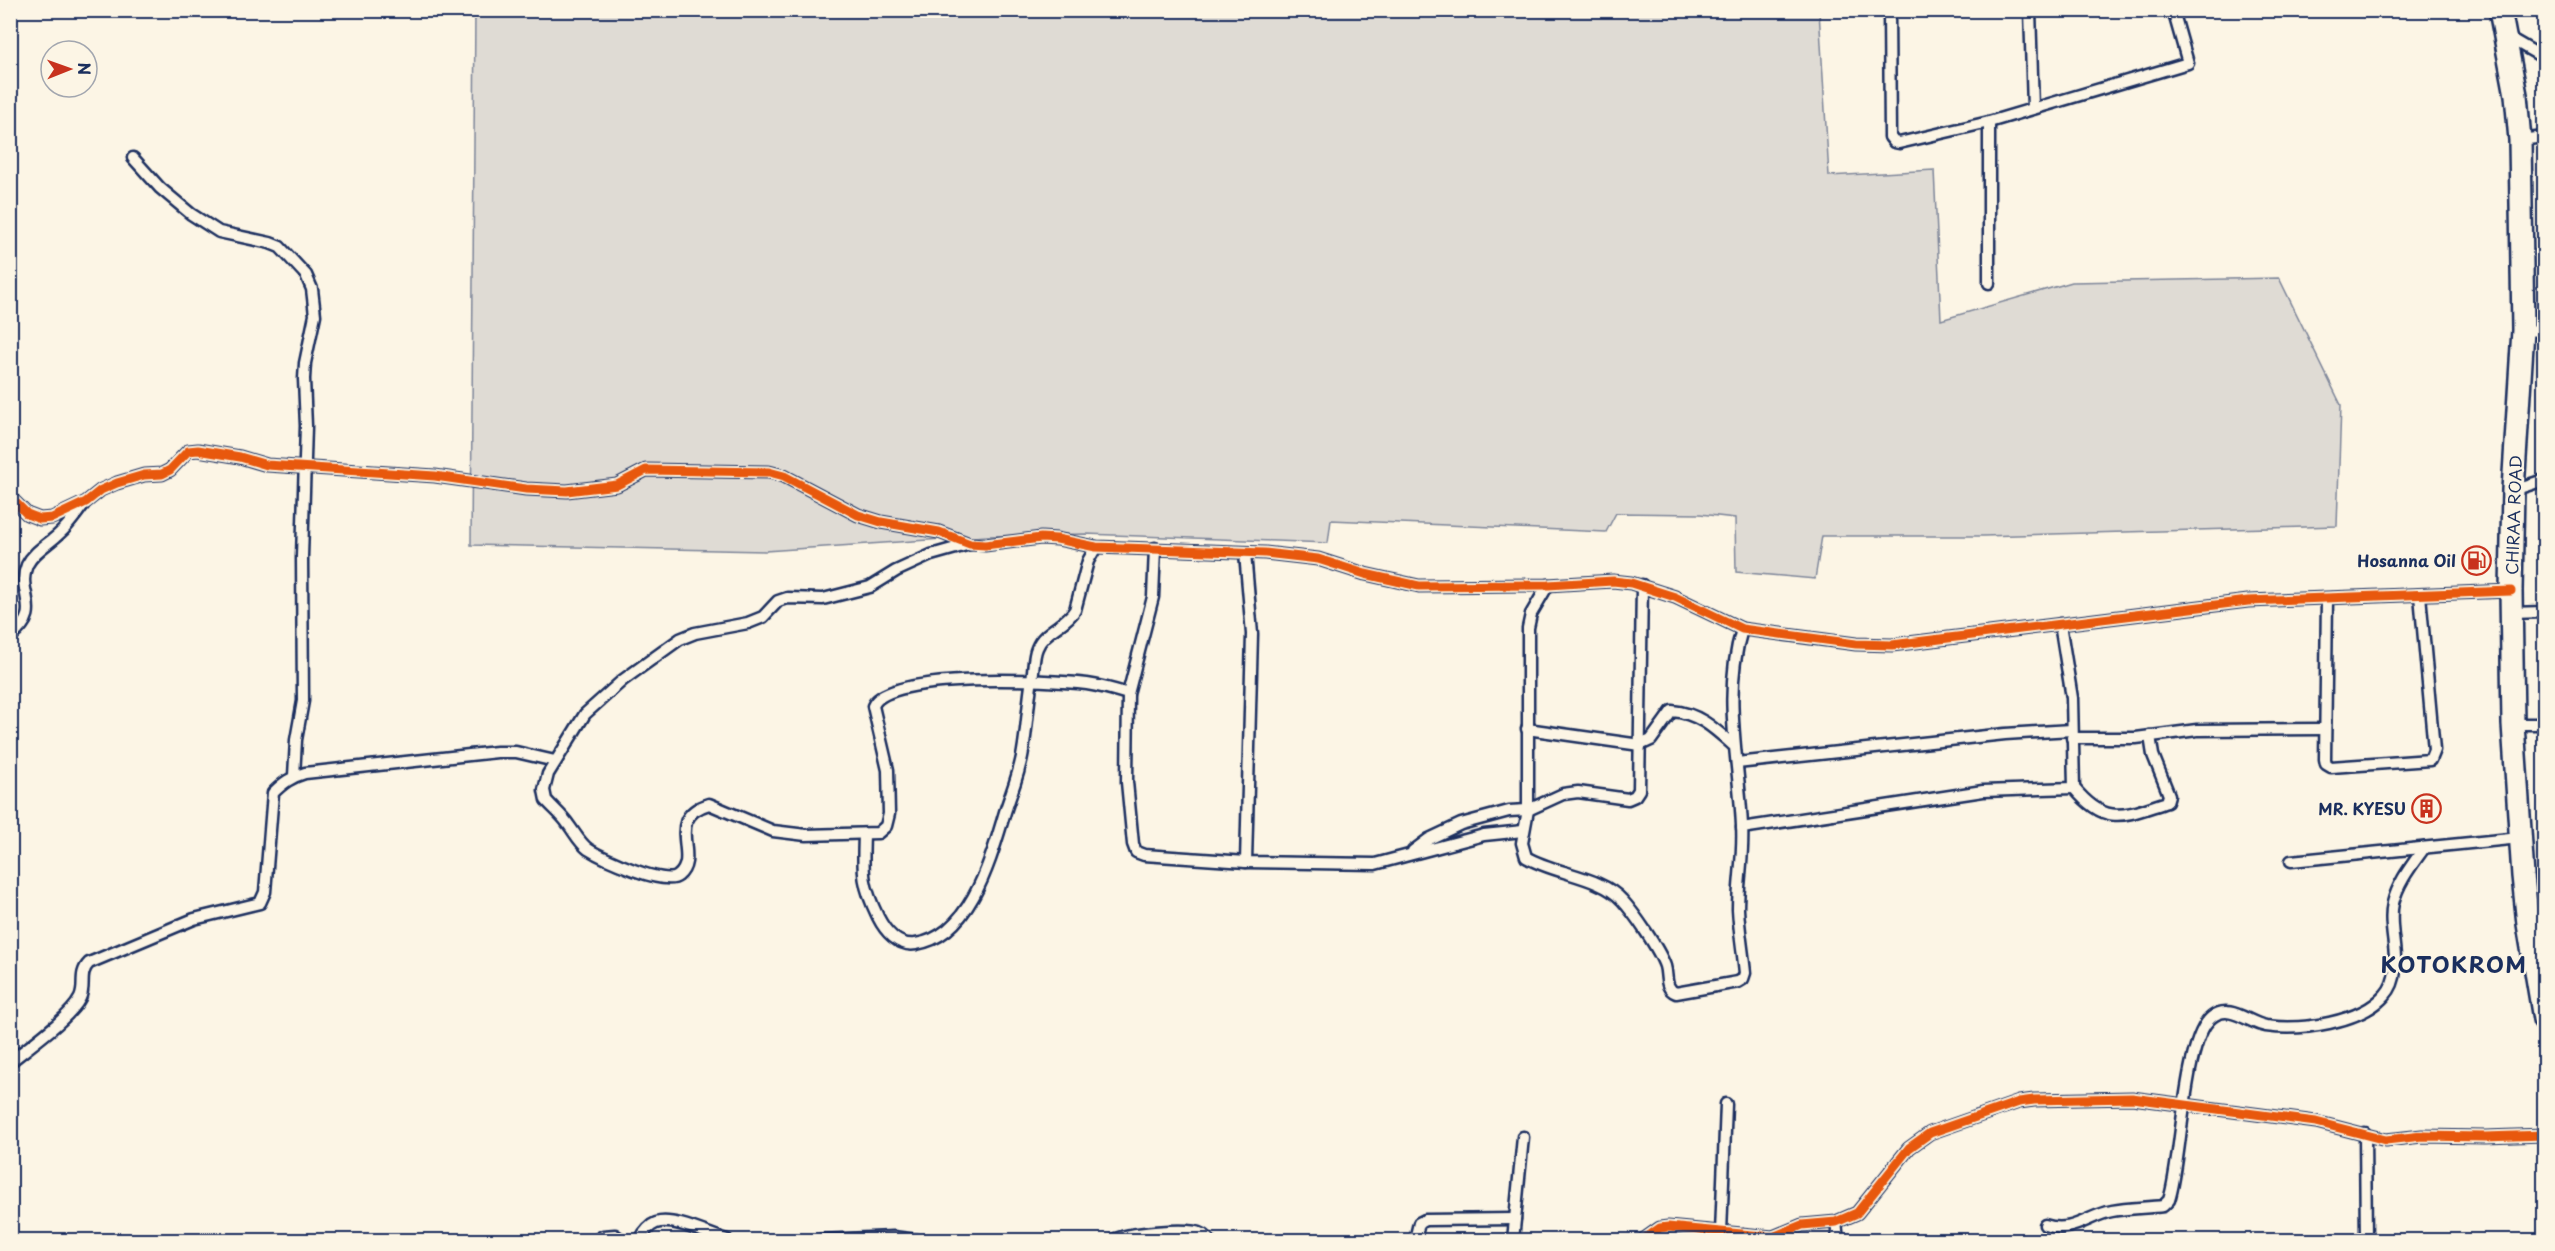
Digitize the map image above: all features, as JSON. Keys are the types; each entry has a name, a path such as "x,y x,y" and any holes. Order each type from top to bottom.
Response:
{"highway":[{"name":"CHIRAA ROAD","path":"2500,10 2516,95 2520,140 2523,330 2513,490 2511,591 2513,724 2528,924 2541,979 2544,1019"}],"street":[{"path":"1888,10 1890,137 1899,144 1989,122 2188,63 2173,10"},
{"path":"2030,10 2033,108"},
{"path":"2505,36 2544,58"},
{"path":"1989,122 1989,283"},
{"path":"2520,140 2544,137"},
{"path":"133,158 160,188 191,214 219,232 270,243 280,248 306,275 312,289 315,315 305,363 302,557 303,701 296,740 294,776"},
{"path":"2523,330 2544,331"},
{"path":"10,497 27,514 40,519 62,514 86,502 101,490 131,478 162,474 170,470 188,451 198,450 240,457 267,465 435,476 526,489 567,491 617,485 646,470 769,472 784,476 858,514 881,522 939,532 970,544 984,545 1041,538 1096,547 1245,553 1318,560 1365,574 1419,586 1548,585 1613,581 1642,585 1675,597 1742,629 1856,645 1892,645 2248,601 2511,591"},
{"path":"2513,490 2544,480"},
{"path":"10,637 22,628 27,619 26,569 31,558 62,532 86,502"},
{"path":"970,544 931,555 870,587 823,599 787,598 778,601 763,617 748,623 695,633 680,639 623,680 585,714 555,760 544,790 546,800 588,849 661,879 671,880 679,876 686,863 686,822 690,814 709,804 773,831 806,836 878,833 886,826 889,814 888,770 873,706 876,698 884,694 912,687 985,678 1088,684 1128,694"},
{"path":"864,834 863,880 883,926 894,938 911,945 935,939 951,928 970,902 991,859 1023,752 1026,709 1036,650 1046,634 1070,617 1075,610 1088,561 1096,547"},
{"path":"1155,548 1153,597 1128,694 1127,782 1133,844 1136,852 1144,855 1246,862 1375,864 1484,835 1523,831"},
{"path":"1245,553 1252,634 1246,862"},
{"path":"1548,585 1531,614 1528,628 1528,810 1522,843 1526,857 1538,864 1608,888 1622,899 1665,966 1667,985 1671,992 1676,993 1743,979 1745,973 1738,908 1742,828 1737,762 1733,745 1732,680 1736,649 1742,629"},
{"path":"1405,856 1429,839 1461,824 1509,811 1528,810 1563,794 1578,792 1628,799 1635,796 1639,790 1642,585"},
{"path":"2327,599 2325,759 2326,764 2331,767 2430,760 2433,757 2420,595"},
{"path":"2511,613 2544,612"},
{"path":"2060,624 2072,698 2074,788 2083,798 2103,813 2110,815 2121,816 2168,802 2169,795 2153,755 2151,736"},
{"path":"1527,729 1640,745 1651,740 1672,711 1706,720 1733,745"},
{"path":"2513,724 2544,724"},
{"path":"1737,762 2005,734 2151,736 2197,730 2325,729"},
{"path":"10,1062 66,1016 80,1000 84,969 89,963 194,919 260,903 265,892 273,794 283,783 294,776 304,773 497,752 516,752 555,760"},
{"path":"1742,828 1983,791 2074,788"},
{"path":"2291,861 2520,838"},
{"path":"2045,1225 2061,1228 2078,1226 2110,1212 2163,1206 2172,1192 2184,1105 2200,1029 2212,1016 2229,1011 2264,1026 2308,1028 2369,1009 2384,998 2395,976 2392,905 2398,887 2424,848"},
{"path":"1643,1240 1660,1228 1668,1227 1773,1237 1802,1225 1836,1222 1862,1208 1909,1148 1930,1133 2019,1102 2132,1098 2316,1122 2386,1140 2422,1136 2544,1135"},
{"path":"1721,1233 1726,1104"},
{"path":"2365,1133 2366,1240"},
{"path":"1513,1240 1523,1137"},
{"path":"1415,1240 1419,1223 1425,1220 1515,1220"},
{"path":"1836,1222 1838,1240"},
{"path":"639,1240 645,1230 656,1223 666,1223 683,1224 726,1240"},
{"path":"1114,1240 1125,1235 1189,1230 1202,1233 1209,1240"},
{"path":"597,1240 603,1236 615,1235 622,1240"},
{"path":"820,1240 893,1237 916,1240"}],"shaded area":[{"path":"475,11 1819,11 1829,176 1934,170 1941,320 2072,282 2279,278 2341,405 2337,526 1983,536 1822,536 1815,579 1736,572 1735,518 1700,514 1616,513 1606,532 1331,520 1328,543 1086,534 987,536 765,551 471,545"}],"cycle path":[{"path":"10,497 27,514 40,519 52,518 86,502 101,490 117,483 144,475 162,474 170,470 188,451 198,450 240,457 267,465 435,476 526,489 567,491 617,485 646,470 769,472 784,476 858,515 881,522 939,532 970,544 985,545 1041,538 1096,547 1265,553 1318,559 1365,574 1419,586 1548,585 1613,581 1631,583 1675,597 1742,629 1856,644 1892,645 2248,601 2511,591"},
{"path":"1643,1240 1660,1228 1668,1227 1773,1237 1802,1225 1836,1222 1857,1213 1909,1148 1930,1133 2019,1102 2034,1100 2132,1098 2316,1122 2386,1140 2422,1136 2544,1135"}],"place":[{"name":"Hosanna Oil","path":"2477,560"},
{"name":"MR. KYESU","path":"2427,808"}],"district":[{"name":"KOTOKROM","path":"2454,963"}]}
